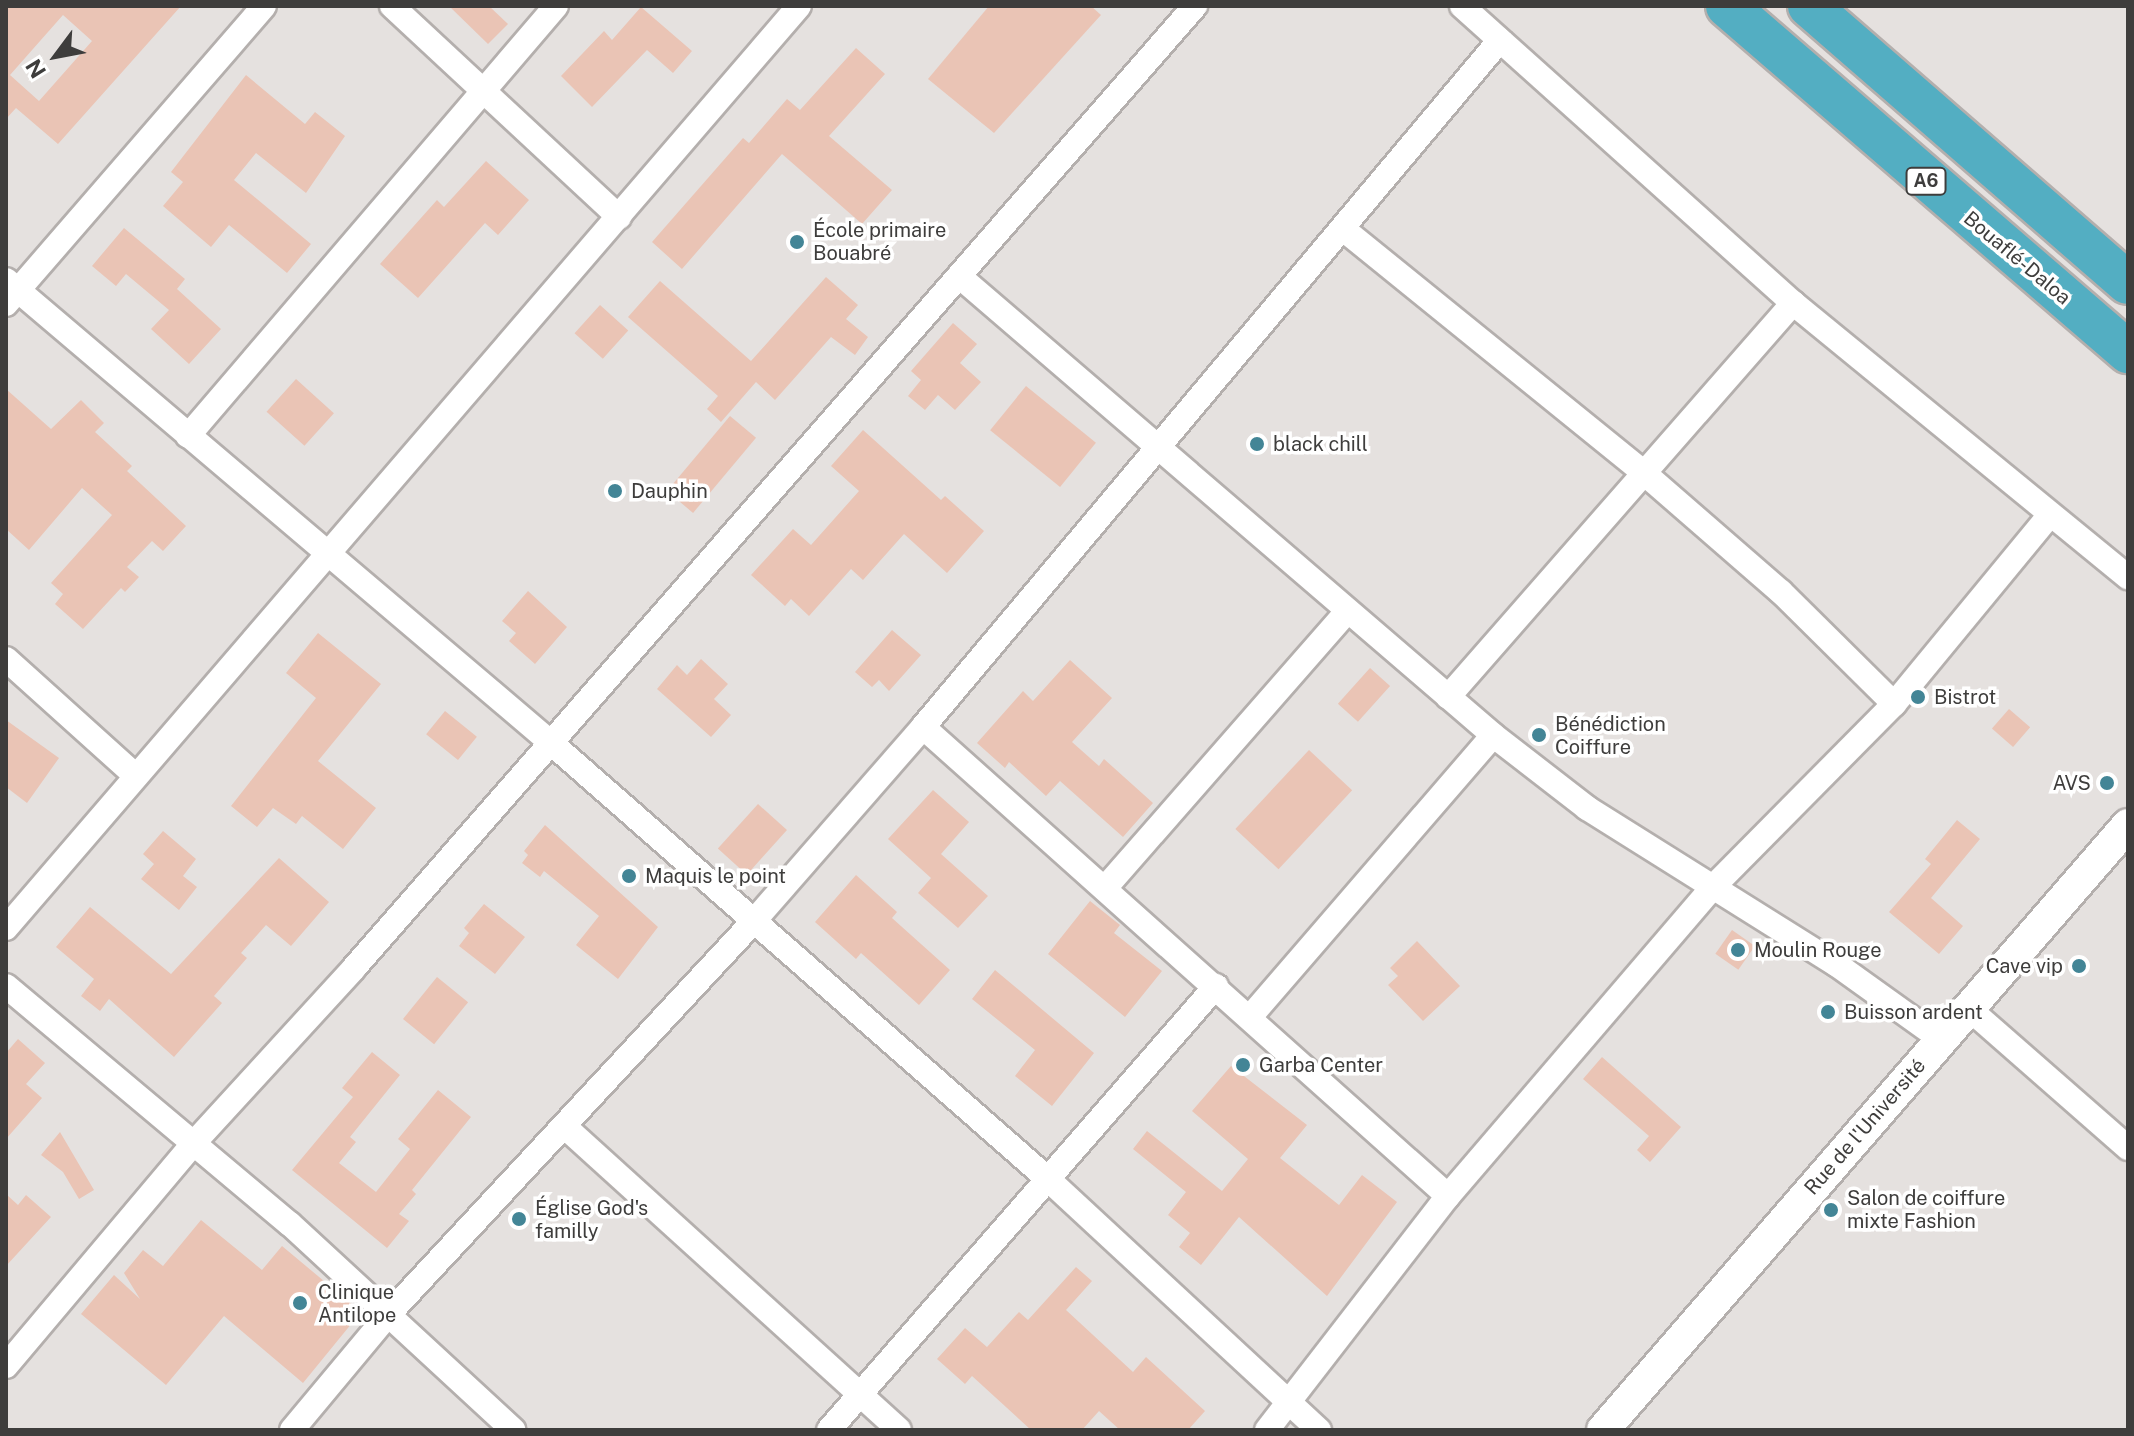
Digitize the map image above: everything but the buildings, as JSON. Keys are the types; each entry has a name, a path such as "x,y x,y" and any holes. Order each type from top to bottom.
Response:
{"highway":[{"name":"Bouaflé-Daloa","path":"1727,6 2128,352"},
{"name":"A6","path":"1809,6 2128,283"}],"street":[{"path":"264,6 10,291 188,436 549,741 1049,1180 1319,1430"},
{"path":"392,6 619,217"},
{"path":"188,436 556,6"},
{"path":"6,928 799,6"},
{"path":"6,1366 192,1145 354,968 549,741 1195,6"},
{"path":"1462,6 1793,303 2128,577"},
{"path":"292,1430 386,1317 753,922 923,727 1500,40"},
{"path":"1343,229 1644,473 1781,592 1894,704"},
{"path":"959,276 1157,450 1493,735 1587,808 1711,889 1836,964 1942,1040"},
{"path":"1448,697 1793,303"},
{"path":"1267,1430 1448,1196 1711,889 1894,704 2050,515"},
{"path":"1105,888 1347,612"},
{"path":"6,659 136,776"},
{"path":"923,727 1448,1196"},
{"path":"1250,1017 1493,735"},
{"name":"Rue de l'Université","path":"1603,1430 2128,825"},
{"path":"6,986 290,1224 386,1317 513,1430"},
{"path":"829,1430 1216,986"},
{"path":"1967,1007 2128,1148"},
{"path":"564,1126 899,1430"}],"place":[{"name":"École primaire Bouabré","path":"797,242"},
{"name":"black chill","path":"1257,444"},
{"name":"Dauphin","path":"615,491"},
{"name":"Bistrot","path":"1918,697"},
{"name":"Bénédiction Coiffure","path":"1539,735"},
{"name":"AVS","path":"2107,783"},
{"name":"Maquis le point","path":"629,876"},
{"name":"Moulin Rouge","path":"1738,950"},
{"name":"Cave vip","path":"2079,966"},
{"name":"Buisson ardent","path":"1828,1012"},
{"name":"Garba Center","path":"1243,1065"},
{"name":"Salon de coiffure mixte Fashion","path":"1831,1210"},
{"name":"Église God's familly","path":"519,1219"},
{"name":"Clinique Antilope","path":"300,1303"}]}
